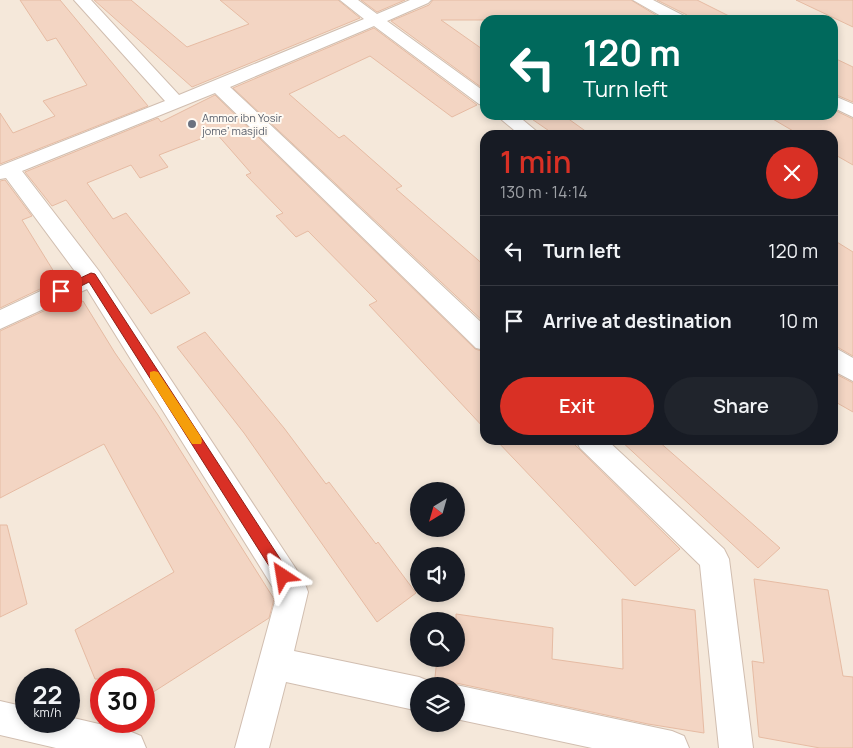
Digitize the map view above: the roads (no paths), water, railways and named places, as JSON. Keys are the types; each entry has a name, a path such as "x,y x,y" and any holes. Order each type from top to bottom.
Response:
{"street":[{"path":"82,0 176,102"},
{"path":"348,0 480,96"},
{"path":"252,748 293,592 91,277 5,171 218,86 423,0"},
{"path":"642,0 670,15"},
{"path":"218,86 480,335"},
{"path":"838,103 853,111"},
{"path":"512,120 525,130"},
{"path":"0,320 91,277"},
{"path":"838,360 853,371"},
{"path":"594,445 714,558 736,748"},
{"path":"274,663 410,692"},
{"path":"465,704 672,748"},
{"path":"0,718 129,748"}],"place":[{"name":"Ammor ibn Yosir jome’ masjidi","path":"192,124"}]}
